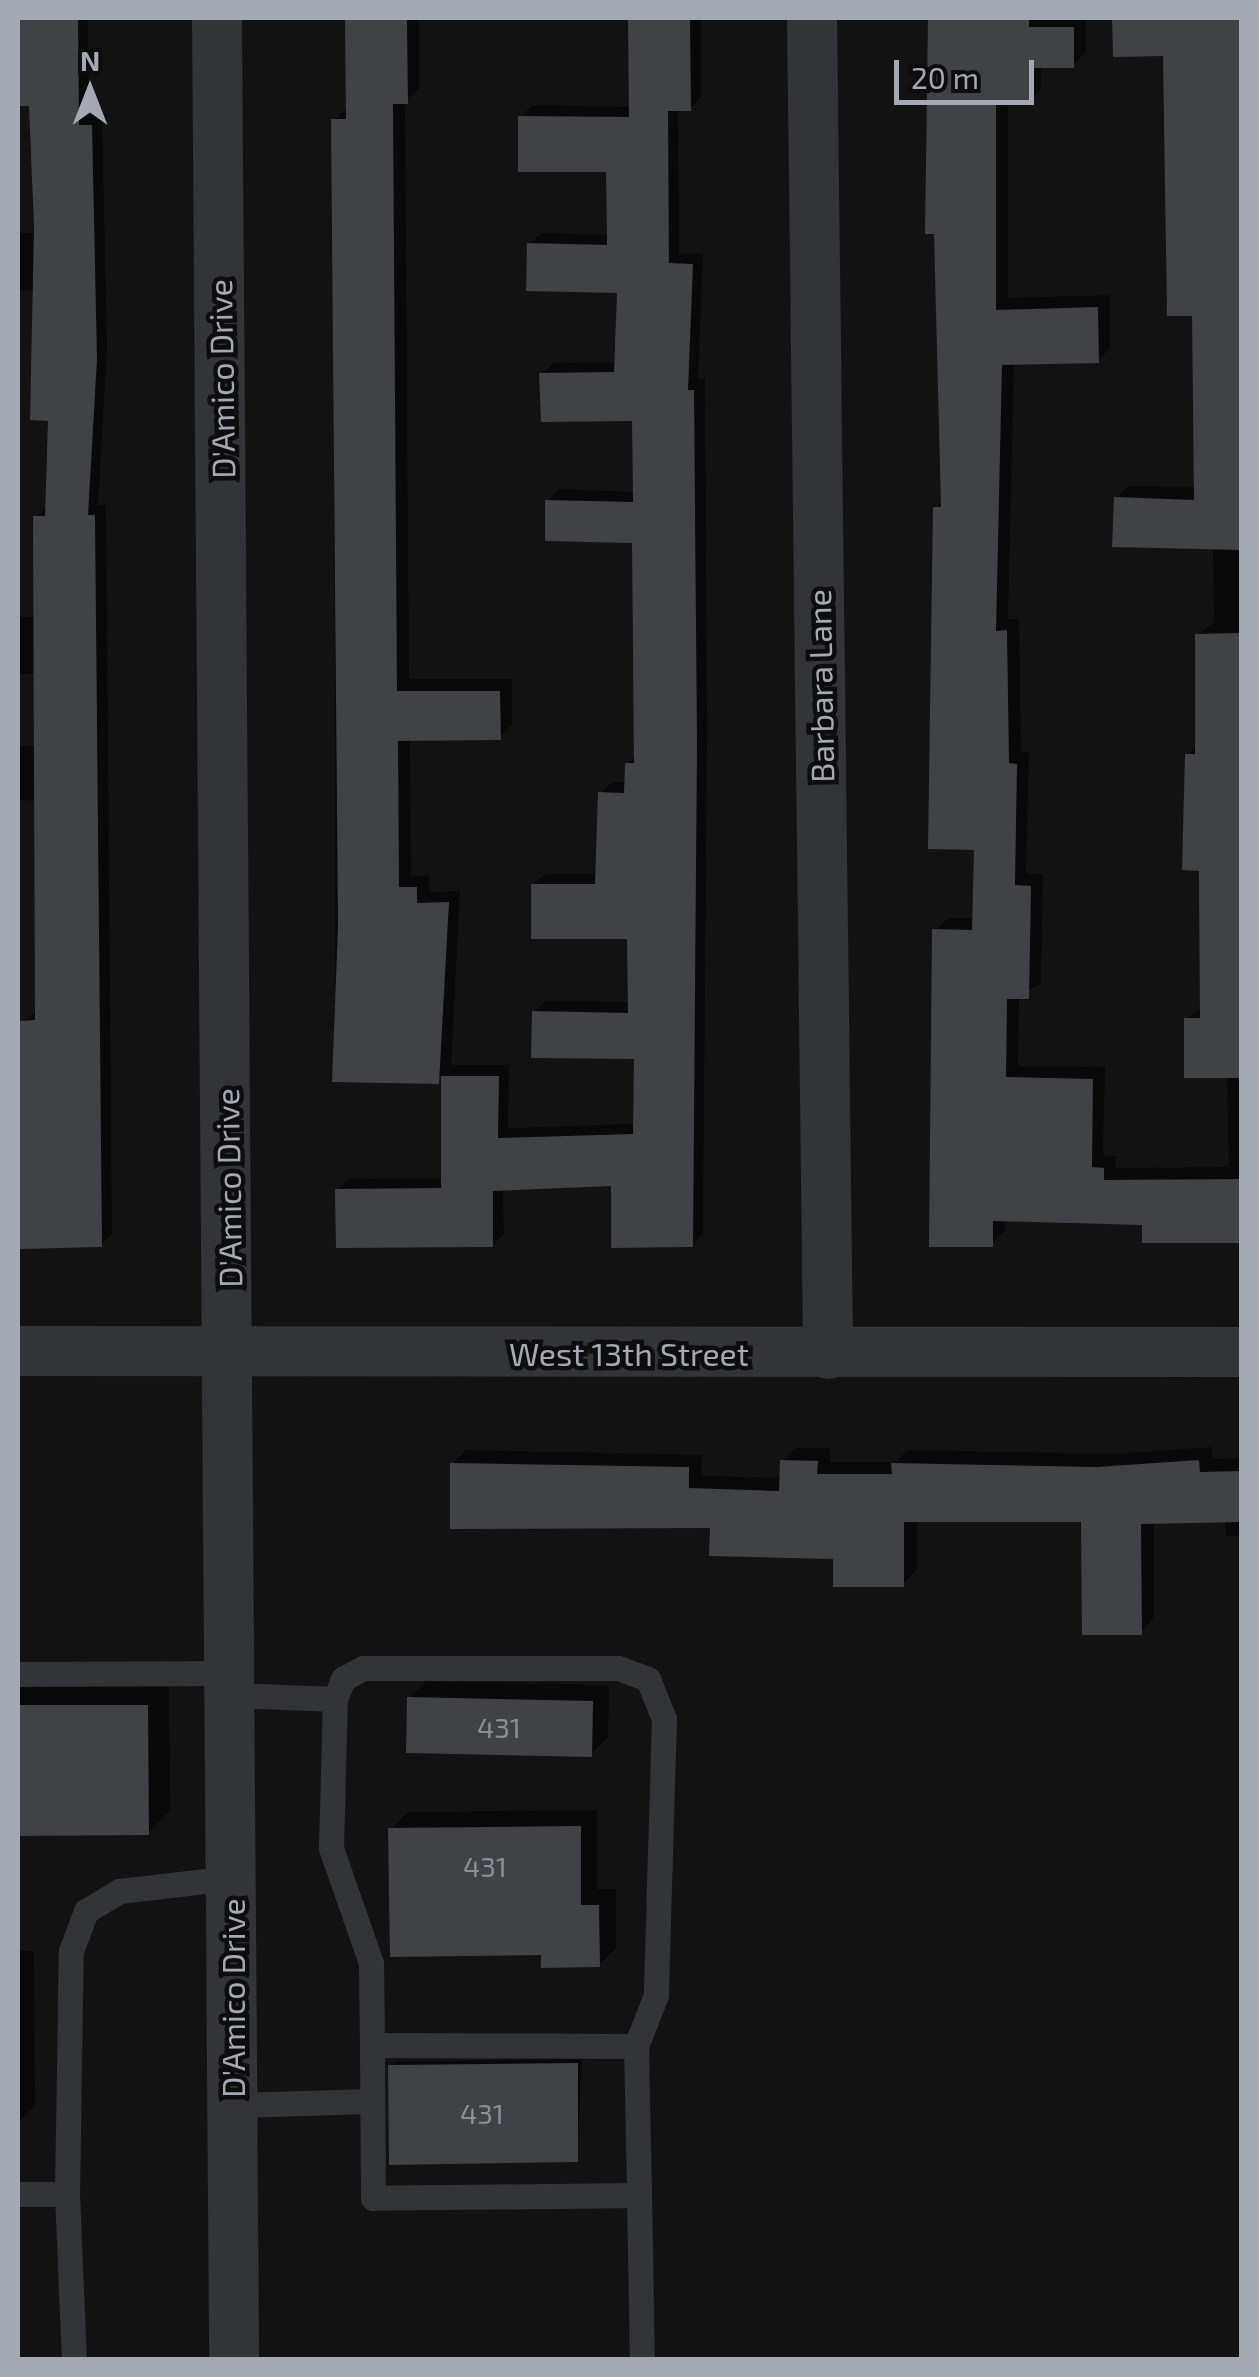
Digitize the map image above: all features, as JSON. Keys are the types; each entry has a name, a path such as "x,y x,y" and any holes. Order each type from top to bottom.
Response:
{"street":[{"name":"D'Amico Drive","path":"218,18 234,2360"},
{"name":"Barbara Lane","path":"812,18 828,1354"},
{"name":"West 13th Street","path":"18,1351 1242,1352"}],"lane":[{"path":"639,2195 373,2198 371,1963 331,1848 335,1699 343,1679 363,1668 618,1668 648,1679 664,1719 656,1976 636,2046 639,2195 642,2360"},
{"path":"18,1674 231,1684 335,1699"},
{"path":"74,2360 67,2194 71,1951 86,1911 119,1891 232,1878"},
{"path":"372,2045 636,2046"},
{"path":"233,2105 372,2101"},
{"path":"18,2194 67,2194"}],"building":[{"path":"18,18 78,18 79,125 92,125 97,359 88,515 95,515 102,1247 18,1249 20,1021 35,1020 33,516 45,516 48,421 30,420 34,228 29,106 18,106"},
{"path":"345,18 407,18 408,104 393,104 397,691 500,691 501,740 398,741 399,887 417,887 417,903 449,902 439,1084 332,1082 338,926 331,119 346,119"},
{"path":"628,18 690,18 691,111 668,111 669,263 693,264 688,390 694,390 697,744 693,1247 611,1248 611,1186 493,1191 493,1247 336,1248 335,1189 441,1188 441,1076 499,1076 498,1138 633,1134 634,1059 531,1058 532,1011 628,1013 627,939 531,939 531,884 595,884 598,792 624,793 625,763 634,763 632,543 545,541 545,500 633,502 632,421 541,422 539,373 614,372 617,293 526,291 527,243 607,245 606,172 518,172 518,116 629,117"},
{"path":"928,18 1029,18 1029,27 1074,27 1074,68 1029,68 1029,105 996,105 996,310 1098,307 1099,363 1002,365 996,631 1007,630 1009,763 1017,764 1015,885 1031,886 1029,999 1007,999 1006,1077 1093,1079 1092,1167 1104,1168 1104,1180 1242,1179 1242,1243 1142,1243 1142,1225 993,1221 993,1247 929,1247 932,929 972,930 974,850 928,849 933,507 941,507 934,234 925,234"},
{"path":"1112,18 1242,18 1242,550 1112,547 1114,497 1194,500 1192,316 1167,316 1163,56 1113,57"},
{"path":"1242,633 1242,1078 1184,1078 1184,1018 1200,1018 1199,871 1182,870 1185,754 1195,754 1195,634"},
{"path":"780,1460 818,1461 817,1474 892,1474 891,1463 1097,1467 1199,1460 1200,1472 1242,1471 1242,1522 1141,1524 1142,1635 1082,1635 1081,1522 904,1522 904,1587 833,1587 833,1559 709,1556 710,1528 450,1529 450,1463 689,1467 689,1488 779,1491"},
{"path":"407,1697 593,1701 592,1757 406,1753"},
{"path":"18,1705 148,1705 149,1835 18,1836"},
{"path":"581,1826 581,1905 599,1905 600,1967 541,1968 541,1955 390,1957 388,1828"},
{"path":"578,2063 578,2162 389,2165 388,2065"}]}
